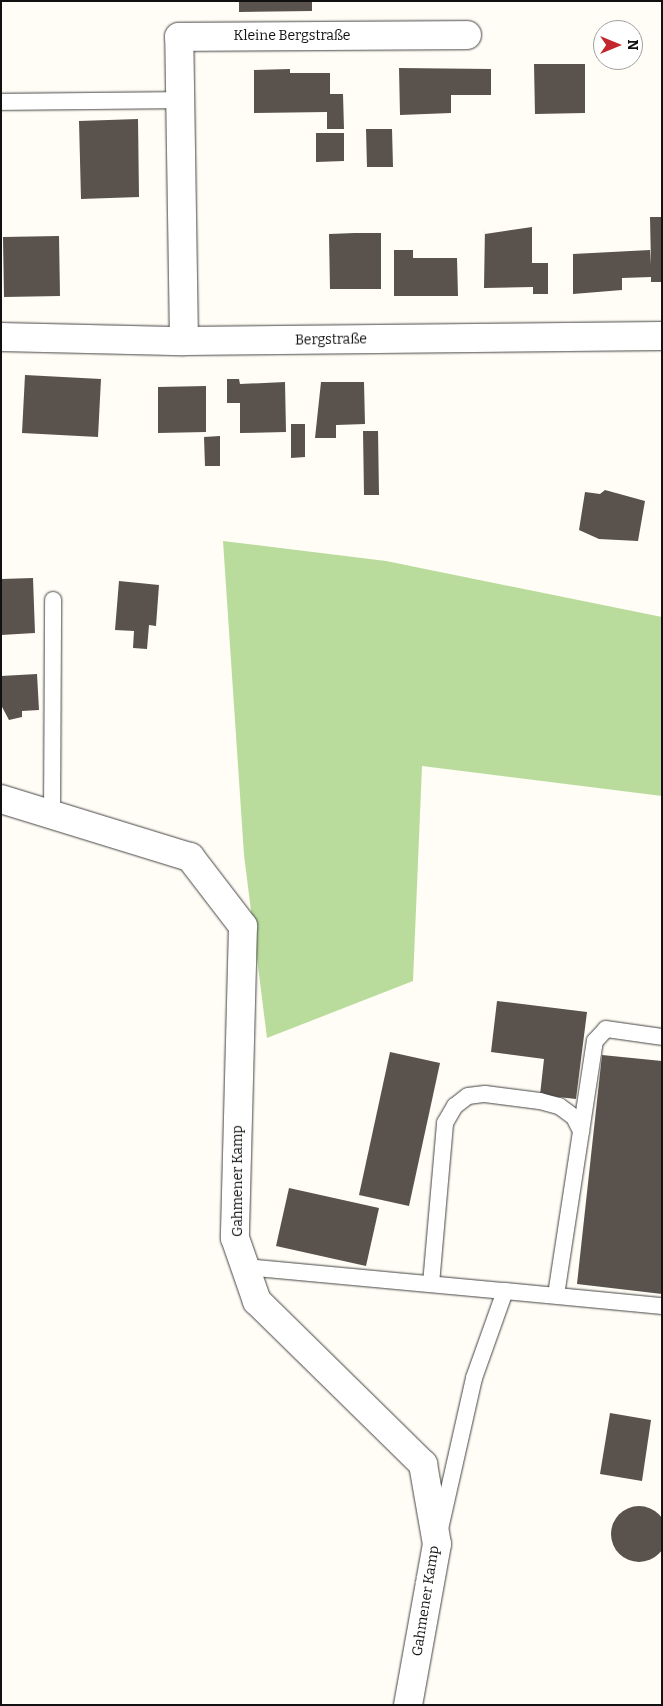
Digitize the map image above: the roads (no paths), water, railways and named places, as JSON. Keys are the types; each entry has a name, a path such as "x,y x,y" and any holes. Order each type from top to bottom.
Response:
{"street":[{"name":"Kleine Bergstraße","path":"184,341 179,37 467,36"},
{"name":"Bergstraße","path":"1,337 184,341 662,336"},
{"name":"Gahmener Kamp","path":"1,799 190,857 243,926 235,1238 257,1301 423,1464 436,1544 408,1705"}],"lane":[{"path":"1,102 181,100"},
{"path":"52,814 53,600"},
{"path":"556,1295 581,1131 599,1033 606,1029 662,1037"},
{"path":"431,1284 445,1123 455,1106 468,1096 484,1094 540,1102 559,1106 574,1116 581,1131"},
{"path":"246,1267 662,1306"},
{"path":"436,1544 474,1378 504,1291"}]}
